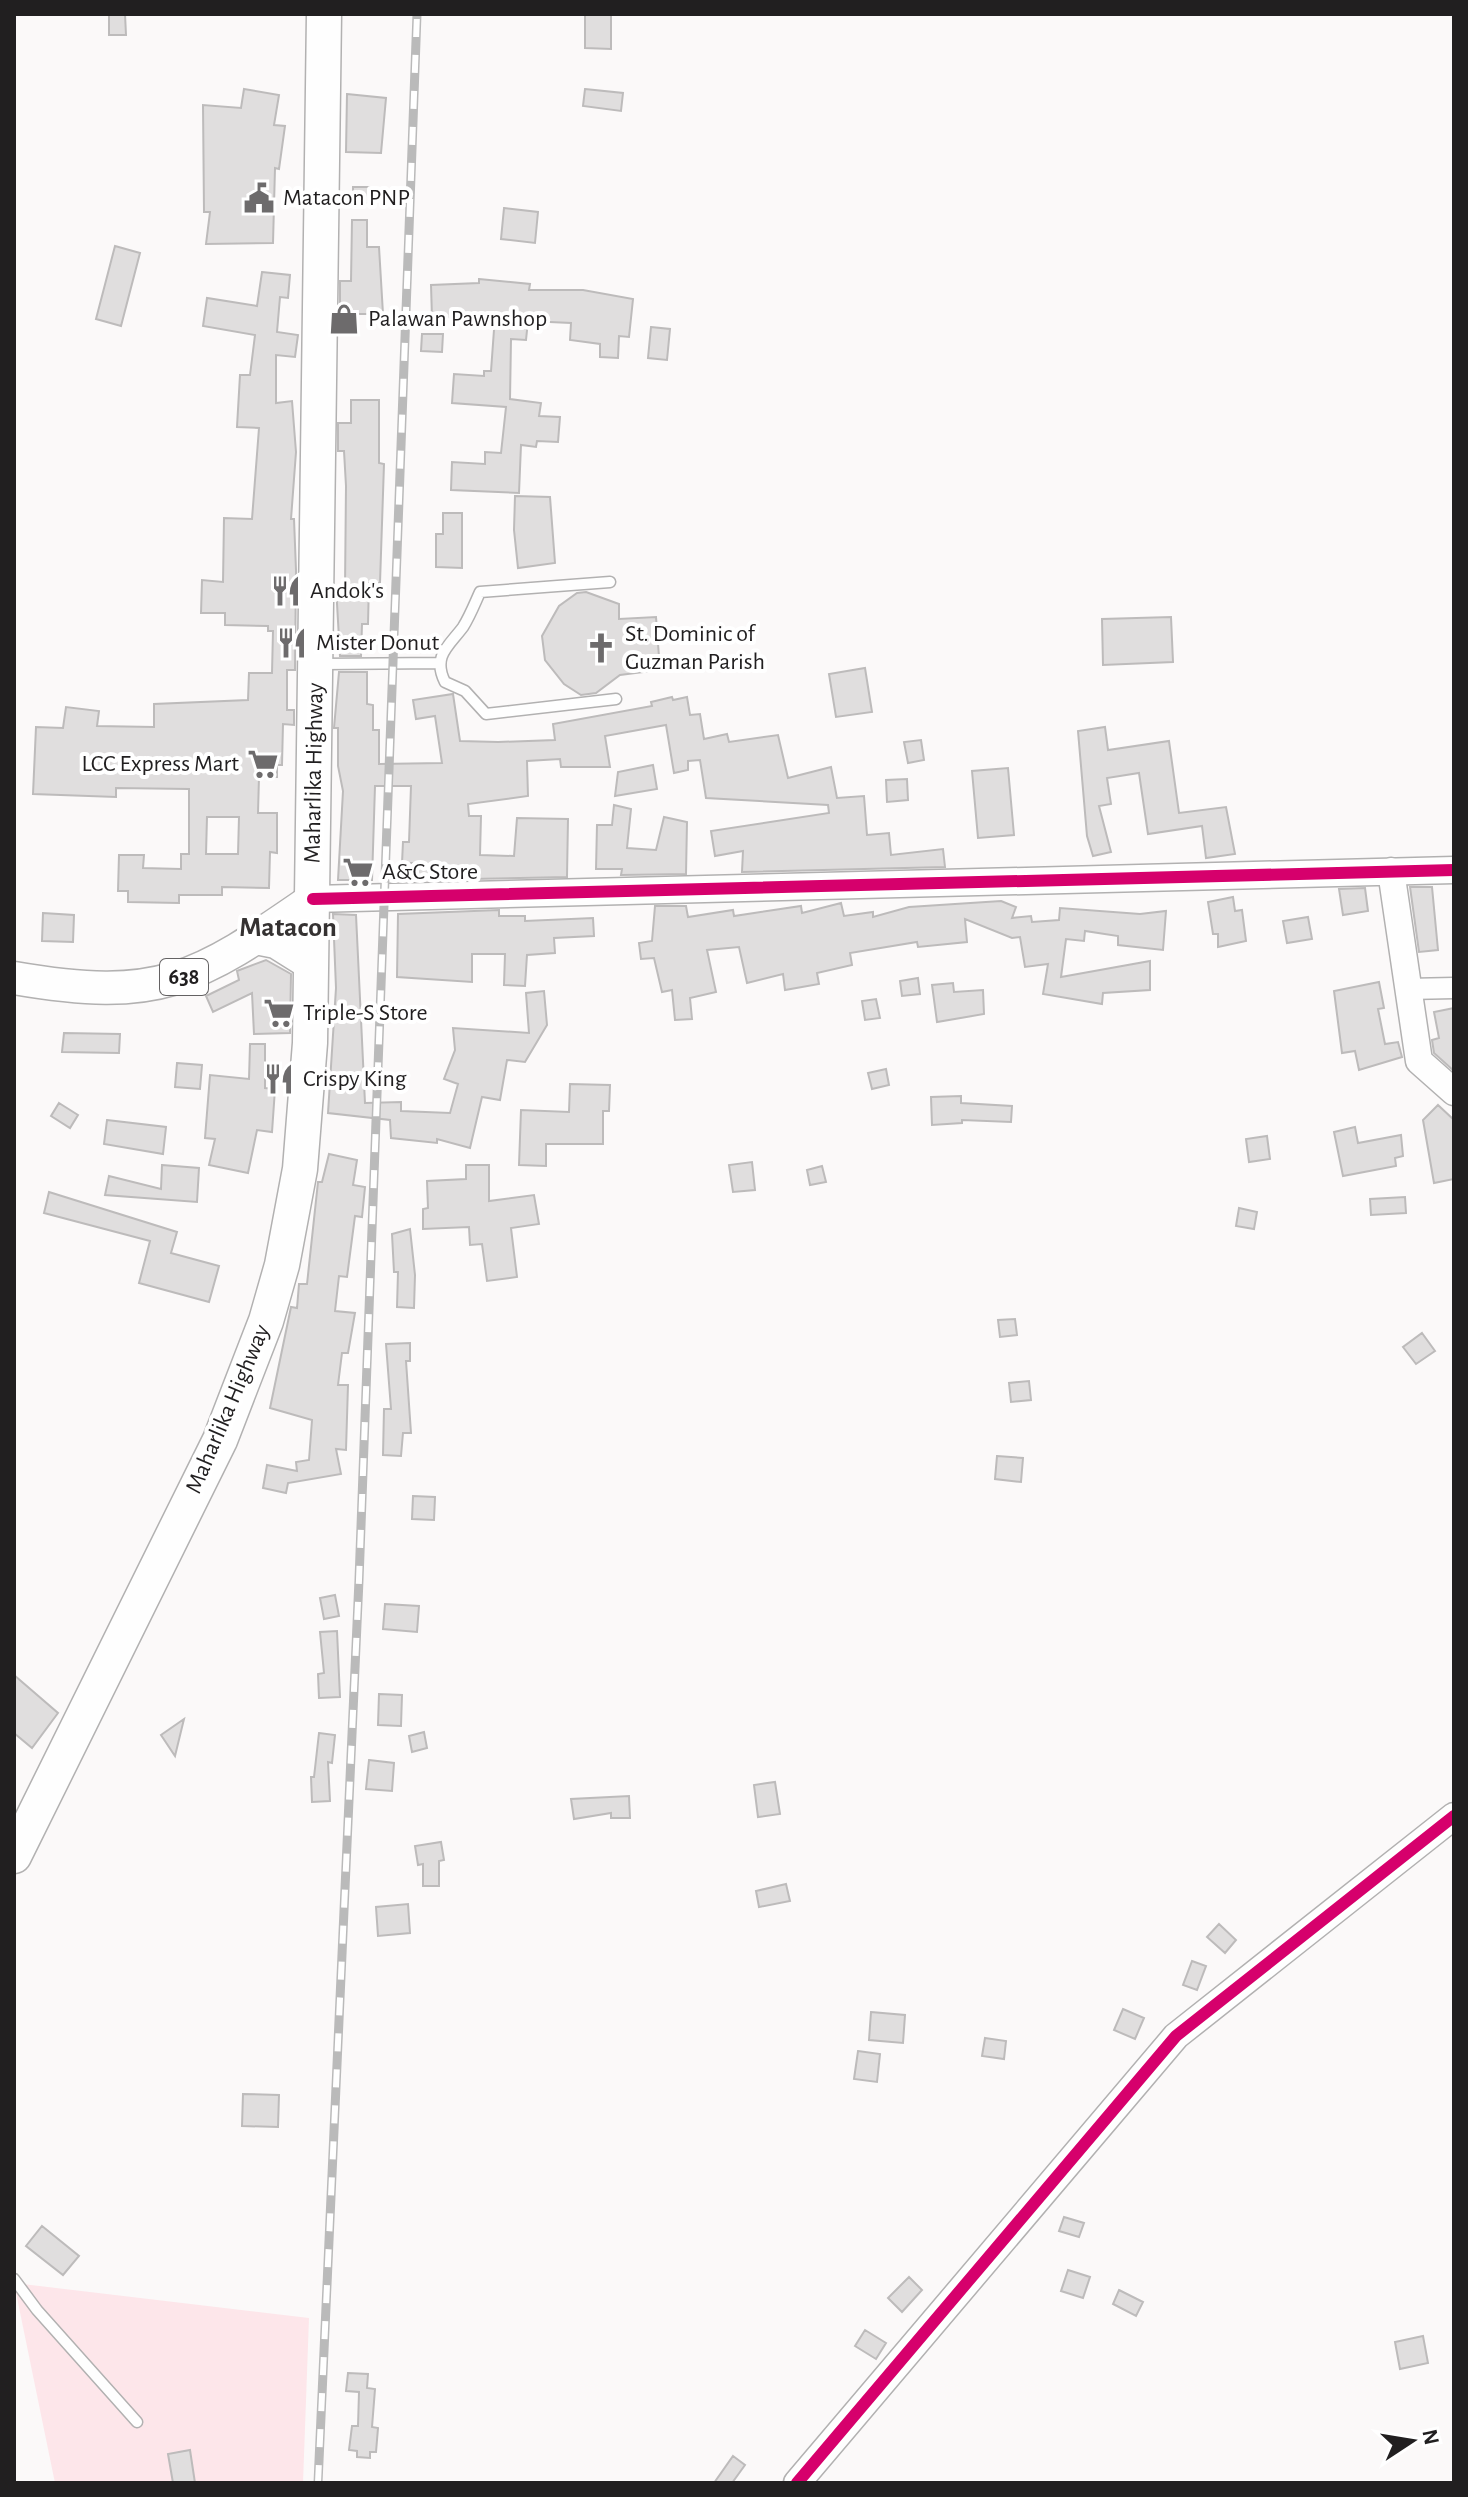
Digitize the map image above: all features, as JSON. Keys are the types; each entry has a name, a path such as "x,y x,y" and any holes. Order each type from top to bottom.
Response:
{"highway":[{"name":"Maharlika Highway","path":"14,1856 220,1440 266,1321 291,1221 305,1134 313,899 324,14"}],"main road":[{"name":"638","path":"24,980 120,990 154,986 192,974 256,938 313,899"},
{"path":"256,938 276,942 311,964"}],"street":[{"path":"313,899 1454,870"},
{"path":"1391,871 1419,1061 1454,1092"},
{"path":"1408,989 1454,988"},
{"path":"797,2483 1176,2036 1454,1816"}],"lane":[{"path":"610,582 480,592 463,626 443,650 440,663 445,682 465,691 486,714 616,699"},
{"path":"315,664 440,663"},
{"path":"14,2279 37,2310 137,2422"}],"shaded area":[{"path":"14,2283 309,2318 303,2483 55,2483"}],"building":[{"path":"109,14 125,14 126,35 109,35"},
{"path":"585,14 611,14 611,49 585,48"},
{"path":"244,89 279,95 274,125 285,126 279,169 275,168 273,243 206,244 210,212 204,212 203,105 241,108"},
{"path":"585,89 623,93 621,111 583,106"},
{"path":"347,94 386,98 381,153 346,152"},
{"path":"353,187 370,187 370,203 353,203"},
{"path":"504,208 538,212 535,243 501,239"},
{"path":"352,220 367,220 367,247 379,247 383,314 340,314 340,281 351,281"},
{"path":"115,246 140,253 121,326 96,319"},
{"path":"262,272 290,275 288,298 280,297 277,332 298,335 295,357 276,355 276,403 292,401 296,452 291,519 294,519 296,570 295,670 287,670 287,710 294,710 294,725 283,724 282,765 277,765 277,777 259,777 258,813 277,813 277,853 270,852 269,888 222,887 222,895 179,895 179,903 128,902 128,891 118,891 119,855 144,855 143,868 181,869 181,854 189,854 189,789 116,788 116,797 33,794 36,727 63,728 66,707 99,711 97,726 154,727 154,704 248,700 249,673 272,673 273,631 268,631 268,626 225,625 225,613 201,613 202,580 223,582 224,518 252,519 259,428 237,427 240,375 250,375 255,335 203,326 207,298 257,306","holes":["207,817 239,817 238,854 206,854"]},
{"path":"479,279 530,284 529,290 583,290 633,299 629,337 619,336 618,358 600,357 600,344 570,340 571,323 528,321 526,340 511,339 510,399 541,403 539,416 560,417 558,442 537,441 536,447 521,445 519,493 451,490 452,462 485,464 485,452 501,453 506,407 452,403 454,374 484,376 484,371 491,371 495,316 432,318 431,285 479,283"},
{"path":"651,327 670,329 667,360 648,358"},
{"path":"422,334 443,334 442,352 421,351"},
{"path":"351,400 379,400 379,463 384,464 380,583 369,583 368,624 362,624 361,656 340,656 336,586 345,587 346,486 344,451 338,451 338,423 351,423"},
{"path":"515,496 550,497 555,563 518,568 514,530"},
{"path":"443,513 462,513 462,568 436,567 436,534 443,534"},
{"name":"St. Dominic of Guzman Parish","path":"586,592 619,604 619,619 656,617 660,670 620,675 596,693 581,695 564,684 545,660 542,636 559,606 577,593"},
{"path":"1171,617 1173,662 1103,665 1102,619"},
{"path":"865,668 872,712 836,717 829,674"},
{"path":"339,672 367,672 367,704 373,705 373,730 379,730 379,764 442,763 435,716 416,719 413,700 453,694 460,741 498,742 555,740 553,724 652,706 651,702 672,697 673,700 687,697 690,715 700,714 704,739 727,734 729,742 778,735 788,778 831,767 837,798 864,796 867,835 889,833 891,855 943,849 945,867 742,872 743,851 715,856 711,831 829,813 828,805 706,798 700,760 688,761 688,770 674,773 666,725 605,736 610,767 561,767 560,759 527,761 528,796 468,804 469,816 481,816 480,855 514,856 517,818 568,819 567,877 419,880 419,863 402,863 403,842 409,842 411,786 375,786 372,880 338,880 343,791 338,766 338,728 334,728"},
{"path":"1105,727 1108,750 1169,741 1179,813 1226,807 1235,854 1206,858 1202,826 1148,834 1139,773 1107,778 1111,804 1099,806 1111,852 1093,856 1087,836 1078,731"},
{"path":"921,740 924,760 908,763 904,742"},
{"path":"653,765 657,789 615,796 618,772"},
{"path":"1008,768 1014,835 978,838 972,771"},
{"path":"907,779 908,800 887,802 886,780"},
{"path":"614,805 631,809 627,848 656,850 664,817 687,822 686,874 621,875 622,869 596,869 597,825 612,825"},
{"path":"1410,887 1432,887 1438,950 1419,952"},
{"path":"1365,888 1368,911 1343,915 1339,889"},
{"path":"1233,897 1235,911 1242,910 1246,941 1218,947 1218,934 1213,934 1208,902"},
{"path":"1001,901 1016,907 1012,918 1031,916 1032,922 1059,920 1060,908 1140,914 1166,911 1163,950 1118,945 1118,936 1085,931 1084,941 1066,939 1061,977 1150,961 1150,990 1103,993 1102,1004 1043,994 1048,964 1025,967 1020,937 1012,938 965,919 967,942 918,947 917,942 850,953 852,965 817,973 819,984 785,990 783,974 747,983 739,947 707,950 716,992 690,998 692,1019 675,1020 672,990 662,992 654,958 641,959 639,943 652,941 655,906 686,906 688,917 733,910 734,916 801,906 802,913 841,903 844,916 873,912 873,917 909,907"},
{"path":"499,910 499,916 525,916 525,921 593,918 594,936 554,938 555,953 527,955 525,986 504,985 505,954 472,954 472,982 397,977 398,914"},
{"path":"43,913 74,915 73,942 42,941"},
{"path":"333,914 356,915 365,1103 401,1102 401,1111 450,1113 458,1084 444,1079 455,1050 453,1028 529,1033 526,993 544,991 547,1025 525,1062 507,1060 500,1100 482,1097 470,1148 437,1139 437,1143 391,1138 390,1120 328,1113 336,988"},
{"path":"1308,917 1312,939 1287,943 1283,921"},
{"path":"266,960 291,974 290,1033 254,1034 252,993 213,1012 206,996 239,980 237,971"},
{"path":"918,978 920,994 902,996 900,981"},
{"path":"1379,982 1384,1008 1378,1009 1385,1044 1398,1042 1402,1057 1359,1070 1355,1051 1342,1053 1334,991"},
{"path":"953,983 954,992 983,990 984,1014 937,1022 932,985"},
{"path":"876,999 880,1018 865,1020 862,1001"},
{"path":"1454,1008 1454,1071 1434,1053 1432,1040 1439,1038 1434,1012"},
{"path":"64,1033 120,1034 119,1053 62,1052"},
{"path":"250,1044 265,1044 265,1088 275,1089 272,1132 257,1130 248,1173 209,1165 215,1139 205,1138 210,1075 249,1079"},
{"path":"177,1063 202,1065 200,1089 175,1087"},
{"path":"886,1069 889,1085 872,1089 868,1073"},
{"path":"570,1084 610,1085 609,1111 603,1111 603,1144 546,1144 546,1166 519,1165 521,1110 569,1112"},
{"path":"961,1096 961,1103 1012,1106 1011,1122 962,1120 962,1123 932,1125 931,1097"},
{"path":"59,1103 78,1115 70,1128 51,1116"},
{"path":"1438,1105 1454,1120 1454,1179 1434,1183 1423,1120"},
{"path":"107,1120 166,1127 163,1154 104,1144"},
{"path":"1355,1127 1358,1143 1401,1135 1403,1156 1395,1158 1396,1166 1343,1176 1334,1132"},
{"path":"1267,1136 1270,1159 1249,1162 1246,1139"},
{"path":"329,1154 357,1160 353,1185 365,1187 362,1217 355,1216 347,1277 339,1276 335,1311 355,1313 348,1353 342,1353 338,1385 348,1385 346,1450 336,1449 341,1474 288,1483 286,1493 263,1488 267,1465 297,1471 296,1462 309,1460 312,1420 270,1408 291,1307 297,1308 299,1284 307,1284 318,1182 322,1182"},
{"path":"752,1162 755,1190 733,1192 729,1165"},
{"path":"162,1165 199,1168 197,1202 105,1195 109,1176 161,1189"},
{"path":"466,1165 489,1165 489,1201 534,1195 539,1224 511,1228 517,1277 487,1281 482,1244 470,1245 469,1227 423,1229 423,1209 428,1208 427,1181 466,1179"},
{"path":"822,1166 826,1182 810,1185 807,1170"},
{"path":"49,1192 177,1232 171,1253 219,1266 209,1302 139,1283 150,1241 44,1213"},
{"path":"1405,1197 1406,1213 1371,1215 1370,1199"},
{"path":"1239,1208 1257,1212 1254,1229 1236,1226"},
{"path":"410,1229 415,1275 414,1308 397,1307 398,1272 394,1272 392,1234"},
{"path":"1015,1319 1017,1335 1000,1337 998,1320"},
{"path":"1422,1333 1435,1351 1416,1364 1403,1347"},
{"path":"410,1343 410,1361 406,1361 411,1433 403,1433 401,1456 383,1455 384,1409 391,1409 386,1344"},
{"path":"1029,1381 1031,1400 1011,1402 1009,1383"},
{"path":"997,1456 1023,1458 1021,1482 995,1479"},
{"path":"413,1496 435,1497 434,1520 412,1519"},
{"path":"335,1595 339,1616 324,1619 320,1598"},
{"path":"385,1604 419,1606 417,1632 383,1629"},
{"path":"337,1631 340,1697 319,1698 318,1674 324,1673 320,1632"},
{"path":"14,1675 58,1713 32,1748 14,1733"},
{"path":"379,1694 402,1695 401,1726 378,1725"},
{"path":"184,1719 175,1756 161,1735"},
{"path":"424,1732 427,1748 412,1752 409,1736"},
{"path":"319,1733 335,1735 332,1763 328,1762 330,1801 312,1802 311,1777 314,1777"},
{"path":"369,1760 394,1763 392,1791 366,1789"},
{"path":"775,1782 780,1814 758,1817 754,1785"},
{"path":"629,1796 630,1818 611,1818 611,1813 574,1819 571,1799"},
{"path":"441,1842 444,1860 439,1861 439,1886 423,1886 423,1864 418,1865 415,1846"},
{"path":"786,1884 790,1901 759,1907 756,1891"},
{"path":"408,1904 410,1933 378,1936 376,1907"},
{"path":"1219,1924 1236,1940 1225,1953 1207,1937"},
{"path":"1192,1961 1206,1966 1197,1990 1183,1985"},
{"path":"1123,2009 1144,2018 1135,2039 1114,2030"},
{"path":"871,2012 905,2015 903,2043 869,2040"},
{"path":"985,2038 1006,2041 1004,2059 982,2056"},
{"path":"858,2051 880,2054 877,2082 854,2079"},
{"path":"243,2094 279,2095 278,2127 242,2126"},
{"path":"1064,2217 1084,2223 1079,2237 1059,2231"},
{"path":"42,2226 79,2256 63,2275 26,2246"},
{"path":"1068,2270 1090,2277 1083,2298 1061,2291"},
{"path":"909,2277 922,2290 902,2312 888,2298"},
{"path":"1119,2290 1143,2302 1136,2316 1113,2304"},
{"path":"865,2330 886,2343 876,2359 855,2346"},
{"path":"1423,2336 1428,2363 1400,2369 1395,2342"},
{"path":"348,2373 368,2374 367,2388 375,2389 372,2427 378,2428 376,2452 370,2452 370,2458 357,2457 357,2451 349,2450 352,2426 358,2426 359,2392 346,2391"},
{"path":"190,2450 195,2483 173,2483 168,2454"},
{"path":"733,2456 745,2465 732,2483 714,2483"}],"railway":[{"path":"318,2483 359,1580 417,14"}],"cycle path":[{"path":"313,899 1454,870"},
{"path":"797,2483 1176,2036 1454,1816"}],"place":[{"name":"Matacon PNP","path":"259,198"},
{"name":"Palawan Pawnshop","path":"344,319"},
{"name":"Andok's","path":"286,591"},
{"name":"Mister Donut","path":"292,643"},
{"name":"St. Dominic of Guzman Parish","path":"601,648"},
{"name":"LCC Express Mart","path":"263,764"},
{"name":"A&C Store","path":"358,872"},
{"name":"Triple-S Store","path":"279,1013"},
{"name":"Crispy King","path":"279,1079"}],"district":[{"name":"Matacon","path":"288,928"}]}
